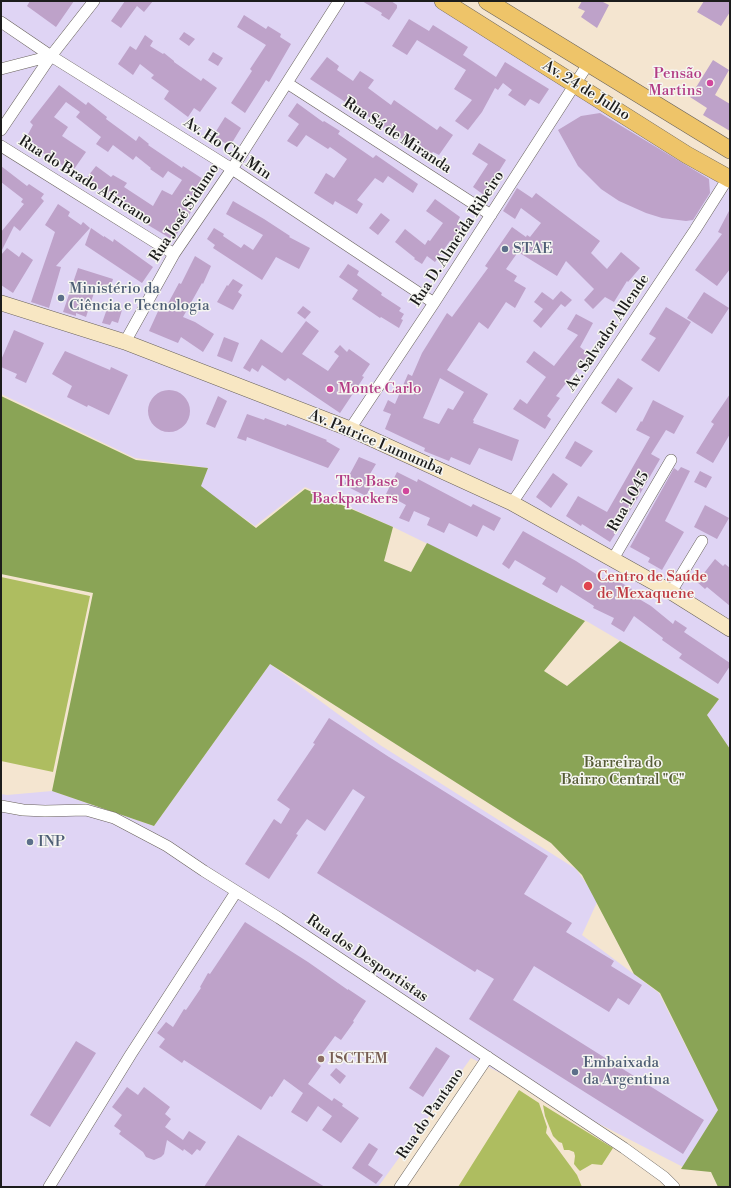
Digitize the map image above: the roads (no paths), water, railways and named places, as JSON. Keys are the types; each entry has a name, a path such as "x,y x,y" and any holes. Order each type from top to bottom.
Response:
{"main road":[{"name":"Av. 24 de Julho","path":"443,1 687,155 729,179"},
{"name":"Av. 24 de Julho","path":"487,1 730,150"},
{"name":"Av. Patrice Lumumba","path":"1,303 125,342 350,429 512,503 614,559 730,629"}],"street":[{"path":"1,130 51,56 94,1"},
{"name":"Rua José Sidumo","path":"125,342 174,254 232,169 339,1"},
{"name":"Av. Ho Chi Min","path":"1,22 51,56 232,169 434,303"},
{"path":"1,69 51,56"},
{"name":"Rua D. Almeida Ribeiro","path":"350,429 434,303 588,64"},
{"name":"Rua Sá de Miranda","path":"287,83 491,215"},
{"name":"Rua do Brado Africano","path":"1,146 174,254"},
{"name":"Av. Salvador Allende","path":"512,503 729,179"},
{"name":"Rua 1.045","path":"614,559 671,460"},
{"path":"671,592 702,541"},
{"name":"Rua dos Desportistas","path":"1,806 23,810 86,810 114,818 167,846 236,892 279,918 488,1057 635,1156 664,1177 674,1187"},
{"path":"49,1187 131,1054 236,892"},
{"name":"Rua do Pantano","path":"400,1187 488,1057"}],"place":[{"name":"Pensão Martins","path":"710,83"},
{"name":"STAE","path":"505,249"},
{"name":"Ministério da Ciência e Tecnologia","path":"61,298"},
{"name":"Monte Carlo","path":"330,389"},
{"name":"The Base Backpackers","path":"406,491"},
{"name":"Centro de Saúde de Mexaquene","path":"588,586"},
{"name":"INP","path":"30,842"},
{"name":"ISCTEM","path":"321,1059"},
{"name":"Embaixada da Argentina","path":"575,1072"}],"park label":[{"name":"Barreira do Bairro Central \"C\"","path":"623,772"}]}
